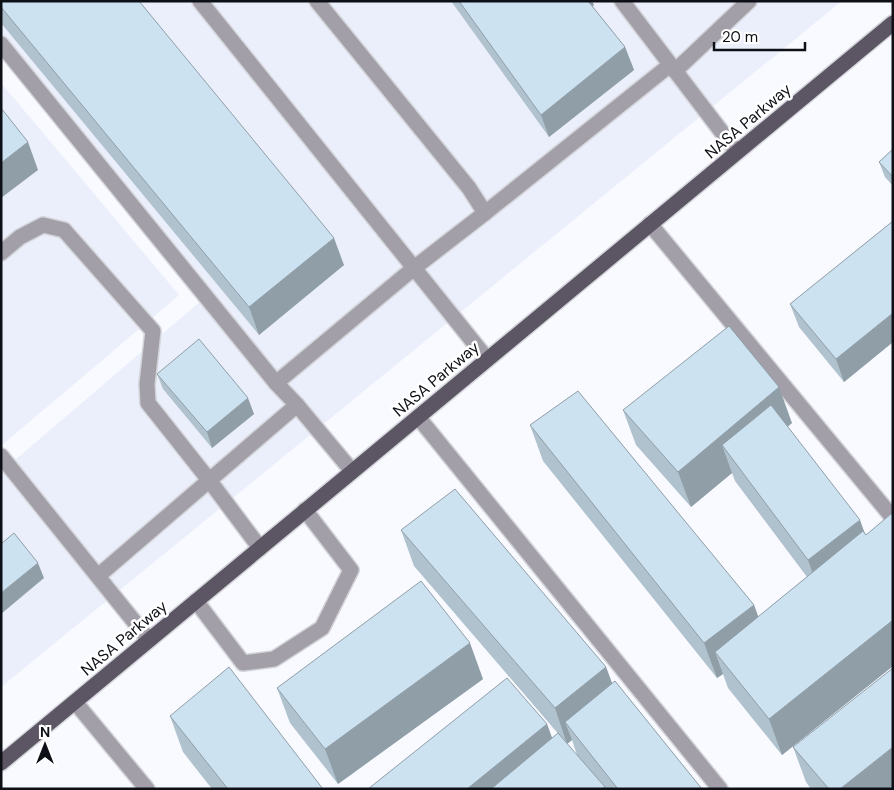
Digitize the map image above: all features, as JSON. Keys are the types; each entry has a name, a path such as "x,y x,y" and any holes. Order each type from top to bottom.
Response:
{"main road":[{"name":"NASA Parkway","path":"1,763 893,23"}],"lane":[{"path":"200,1 487,359"},
{"path":"317,1 469,188 485,213"},
{"path":"622,1 737,152"},
{"path":"276,383 414,268 673,68 749,1"},
{"path":"1,44 276,383 297,405 352,471"},
{"path":"650,224 893,518"},
{"path":"1,253 20,236 43,225 64,230 153,331 148,403 260,548"},
{"path":"98,576 297,405"},
{"path":"418,417 720,789"},
{"path":"1,456 149,640"},
{"path":"196,601 243,663 274,660 322,628 352,570 305,510"},
{"path":"75,702 147,789"}],"shaded area":[{"path":"1,1 842,1 1,687 1,472 202,300 1,53"},
{"path":"1,83 179,295 1,446"}],"building":[{"path":"1,1 139,1 334,238 249,307 1,7"},
{"path":"459,1 588,1 625,47 541,115"},
{"path":"1,108 28,142 1,163"},
{"path":"893,149 893,177 879,162"},
{"path":"893,221 893,313 836,359 790,304"},
{"path":"729,326 779,387 678,472 623,410"},
{"path":"199,339 248,398 207,432 157,374"},
{"path":"578,391 754,605 704,643 530,425"},
{"path":"771,405 860,520 808,560 722,445"},
{"path":"455,489 606,667 555,708 401,530"},
{"path":"892,513 893,620 769,719 715,652 863,531 866,535"},
{"path":"14,533 38,563 1,593 1,544"},
{"path":"421,581 470,643 325,749 277,688"},
{"path":"229,667 323,789 228,789 170,716"},
{"path":"893,668 893,747 840,789 829,789 793,747"},
{"path":"507,678 547,724 467,789 368,789"},
{"path":"615,681 702,789 618,789 565,722"},
{"path":"558,733 605,787 602,789 491,789"}]}
